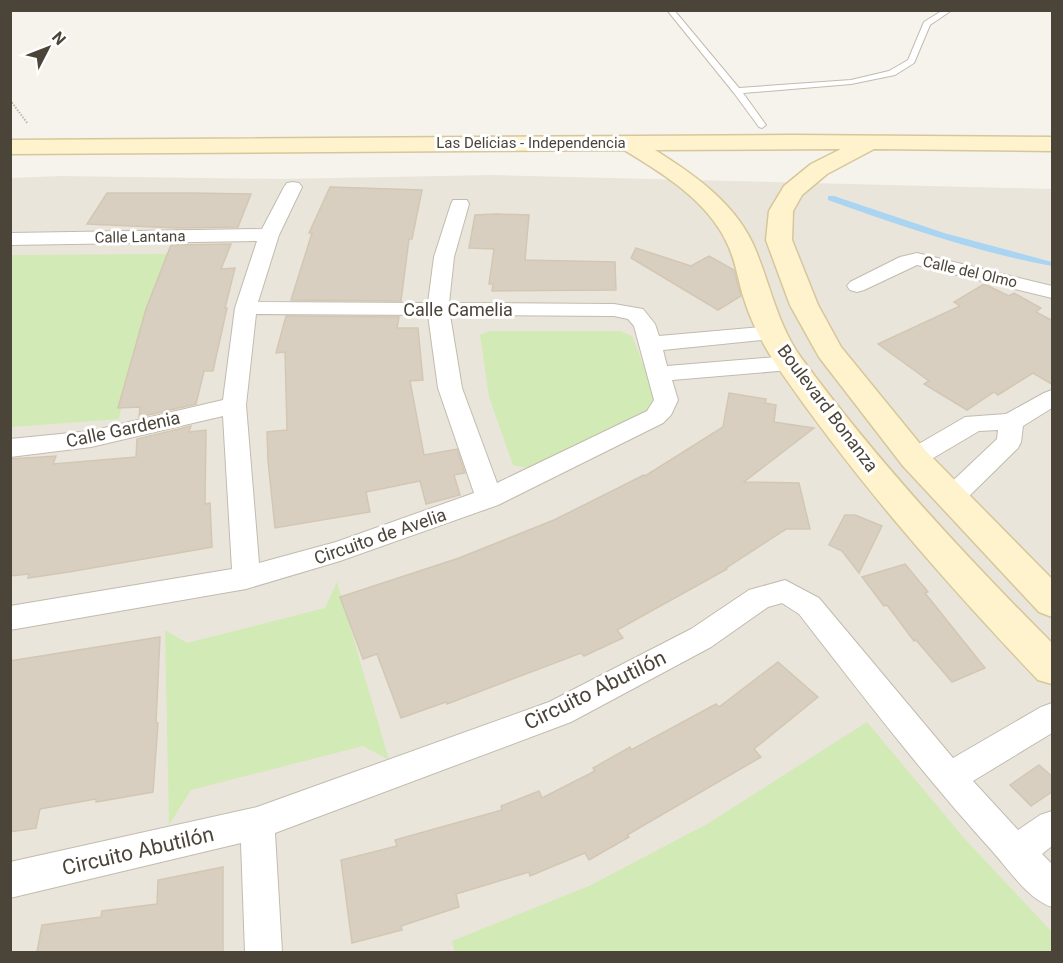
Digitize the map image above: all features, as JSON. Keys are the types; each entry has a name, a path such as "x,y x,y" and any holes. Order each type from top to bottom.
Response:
{"main road":[{"name":"Las Delicias - Independencia","path":"21,129 762,125 1053,126"},
{"name":"Las Delicias - Independencia","path":"10,147 626,142 1053,144"},
{"name":"Boulevard Bonanza","path":"626,142 672,169 717,208 739,241 767,320 790,363 838,427 917,523 1053,668"},
{"name":"Boulevard Bonanza","path":"870,143 819,169 792,191 782,211 779,240 804,305 829,351 914,458 1053,602"},
{"path":"767,320 804,305"}],"street":[{"path":"246,578 234,405 246,308 269,235 293,187"},
{"path":"460,204 444,257 438,309 450,388 489,498"},
{"name":"Calle Lantana","path":"10,239 269,235"},
{"name":"Calle del Olmo","path":"857,286 907,261 917,259 1053,292"},
{"name":"Calle Camelia","path":"246,308 614,310 635,314 644,324 650,344"},
{"path":"650,344 767,320"},
{"name":"Circuito de Avelia","path":"10,618 246,578 340,551 489,498 656,417 663,409 666,400 650,344"},
{"path":"658,374 790,363"},
{"path":"914,458 974,423 1011,422 1053,398"},
{"name":"Calle Gardenia","path":"10,448 91,439 234,405"},
{"path":"951,498 1009,442 1011,422"},
{"name":"Circuito Abutilón","path":"10,880 257,823 560,712 700,638 759,598 785,591 809,606 948,779 1014,852 1053,889"},
{"path":"948,779 1053,717"},
{"path":"257,823 264,952"},
{"path":"1014,852 1053,827"}],"lane":[{"path":"670,10 762,125"},
{"path":"737,91 851,82 892,73 911,62 927,24 949,10"}],"path":[{"path":"10,100 21,129"}],"shaded area":[{"path":"493,175 1052,189 1052,952 11,952 11,178 60,176 282,179"}],"green space":[{"path":"169,254 138,336 119,419 11,427 11,255"},
{"path":"489,331 620,331 632,336 656,398 650,412 532,469 513,465 489,397 480,335"},
{"path":"337,582 389,760 363,746 191,790 169,825 165,630 187,643 325,608"},
{"path":"867,722 964,838 1052,932 1052,952 455,952 452,941 589,886 707,824"}],"building":[{"path":"330,187 422,190 412,239 409,239 401,301 291,300 312,233 309,233"},
{"path":"107,193 251,194 238,227 177,228 87,224"},
{"path":"475,215 529,215 525,260 615,262 616,290 492,291 493,284 489,284 494,249 469,248"},
{"path":"231,244 221,269 235,268 225,308 227,308 213,371 204,371 196,404 139,417 140,407 118,408 146,309 171,245"},
{"path":"636,248 691,266 709,256 734,270 741,296 718,310 631,258"},
{"path":"984,284 1009,296 1014,293 1041,308 1036,312 1053,321 1053,385 1033,373 998,395 994,392 967,410 924,384 929,381 878,344 960,306 954,302"},
{"path":"286,316 399,317 397,328 418,328 423,380 410,381 424,455 457,449 465,473 454,475 460,495 426,504 420,481 366,492 370,512 275,528 267,432 287,430 285,352 276,353"},
{"path":"729,393 766,399 765,403 776,405 774,422 814,428 744,482 799,483 810,529 786,529 727,569 617,630 623,638 584,656 581,653 447,704 446,702 401,718 377,654 363,659 340,597 459,558 554,520 645,476 723,427"},
{"path":"191,426 189,432 206,430 205,504 210,503 212,547 28,578 29,574 10,576 10,459 56,456 53,464 136,457 137,439"},
{"path":"845,515 855,515 882,526 859,573 842,551 829,545"},
{"path":"905,564 928,592 925,593 985,668 952,682 916,640 914,641 887,605 884,606 862,577"},
{"path":"160,637 156,723 158,723 153,792 40,809 36,828 10,832 10,661"},
{"path":"778,662 818,697 754,749 761,757 627,835 629,837 589,860 585,853 530,876 529,872 456,894 459,907 401,926 402,930 352,943 341,860 397,846 395,840 502,810 501,806 539,791 542,798 595,771 593,768 630,747 631,750 716,704 719,707"},
{"path":"1039,765 1053,777 1053,791 1031,806 1010,785"},
{"path":"223,867 223,952 37,952 42,925 101,917 102,911 157,904 158,880"}],"waterway":[{"path":"831,198 941,235 1052,264"}]}
